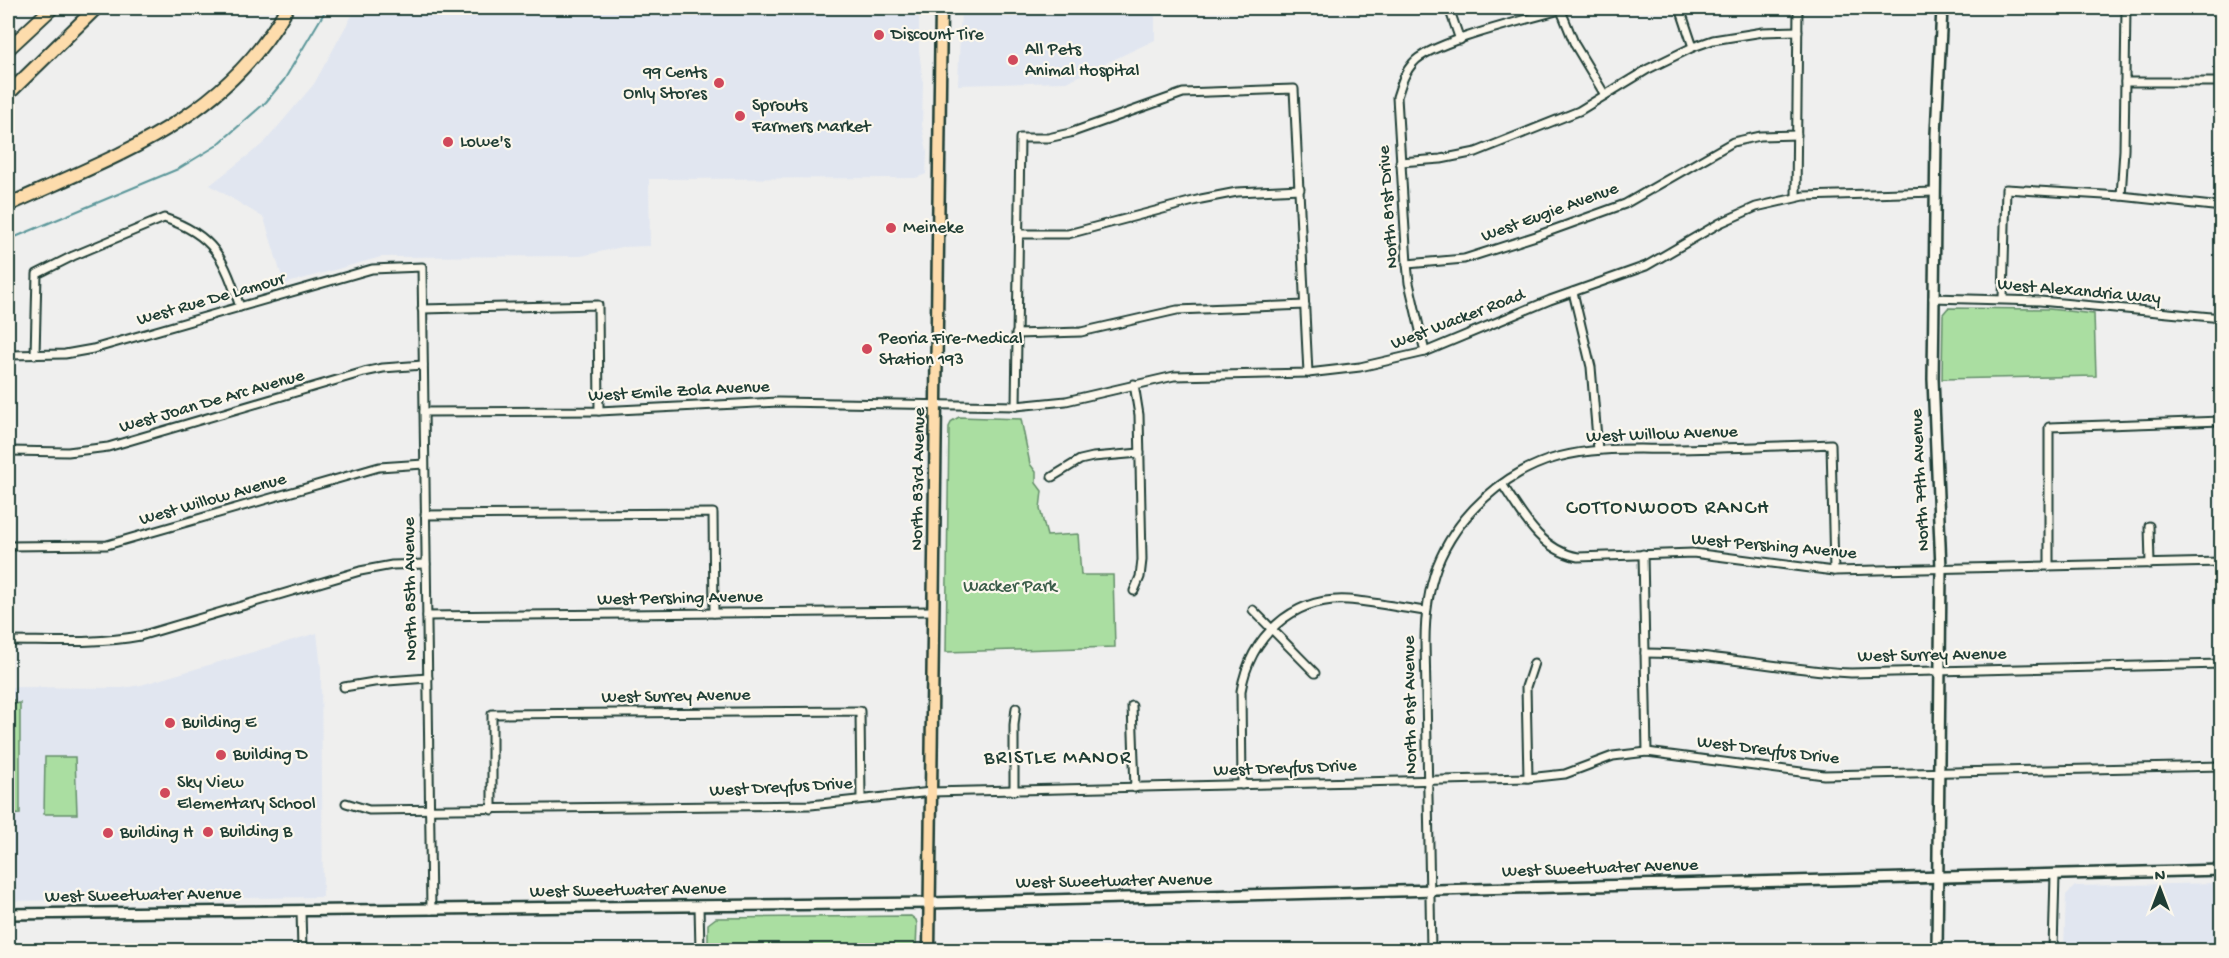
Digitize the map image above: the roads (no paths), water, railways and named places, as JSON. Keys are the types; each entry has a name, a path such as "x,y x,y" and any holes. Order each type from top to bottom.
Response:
{"highway":[{"path":"8,49 52,8"},
{"path":"8,94 96,8"},
{"path":"8,205 132,148 183,120 231,81 255,56 287,8"}],"main road":[{"name":"North 83rd Avenue","path":"929,951 940,8"}],"street":[{"path":"1449,8 1460,40 1560,9 1575,45 1605,95"},
{"path":"1680,8 1693,47"},
{"path":"1796,197 1798,8"},
{"name":"North 79th Avenue","path":"1937,951 1941,568 1933,379 1933,298 1942,8"},
{"path":"2121,196 2126,8"},
{"path":"1400,162 1441,159 1476,152 1580,111 1648,69 1693,47 1732,36 1798,31"},
{"name":"North 81st Drive","path":"1425,352 1409,284 1397,97 1404,76 1414,62 1434,49 1460,40"},
{"path":"2125,82 2222,82"},
{"path":"1016,406 1020,138 1048,138 1070,133 1182,93 1294,89 1308,373"},
{"name":"West Eugie Avenue","path":"1407,264 1464,259 1536,236 1625,204 1733,142 1760,136 1797,135"},
{"path":"1018,234 1068,234 1237,192 1300,189"},
{"path":"2003,299 2006,189 2121,196 2222,207"},
{"name":"West Wacker Road","path":"936,405 1016,406 1066,401 1134,384 1188,375 1308,373 1376,364 1425,352 1573,292 1646,266 1720,223 1744,212 1796,197 1935,192"},
{"path":"35,355 37,274 73,256 164,218 176,222 211,243 222,259 240,307"},
{"name":"West Rue De Lamour","path":"8,355 65,354 102,347 372,269 422,267"},
{"name":"North 85th Avenue","path":"422,267 431,910"},
{"path":"1573,292 1591,367 1598,450"},
{"name":"West Alexandria Way","path":"1933,298 2003,299 2222,318"},
{"path":"422,309 598,305 599,411"},
{"path":"1016,334 1082,333 1177,310 1305,305"},
{"name":"West Joan De Arc Avenue","path":"8,451 68,452 108,447 364,372 423,365"},
{"path":"1134,384 1139,415 1142,560 1140,577 1134,591"},
{"name":"West Emile Zola Avenue","path":"424,412 599,411 778,402 936,405"},
{"path":"2049,566 2049,427 2222,421"},
{"name":"West Willow Avenue","path":"1502,484 1524,470 1559,456 1598,450 1831,444 1834,571"},
{"path":"1052,477 1080,460 1140,453"},
{"name":"West Willow Avenue","path":"8,546 107,545 379,467 424,464"},
{"name":"West Pershing Avenue","path":"1502,484 1531,528 1553,548 1566,555 1589,557 1693,553 1834,571 2222,562"},
{"name":"North 81st Avenue","path":"1431,951 1426,612 1437,566 1454,535 1475,508 1502,484"},
{"path":"425,515 713,513 714,613"},
{"path":"2149,526 2150,564"},
{"path":"1643,554 1647,752"},
{"path":"8,640 97,642 140,636 360,571 392,565 426,564"},
{"path":"1242,785 1240,699 1243,678 1254,652 1270,628 1305,606 1333,601 1348,600 1426,612"},
{"path":"1252,610 1315,674"},
{"name":"West Pershing Avenue","path":"427,616 933,611"},
{"name":"West Surrey Avenue","path":"1645,653 1685,654 1829,672 2222,664"},
{"path":"1528,778 1526,687 1534,663"},
{"path":"344,687 428,678"},
{"path":"1132,706 1135,788"},
{"path":"1014,791 1016,708"},
{"name":"West Surrey Avenue","path":"492,810 492,714 860,711 861,799"},
{"name":"West Dreyfus Drive","path":"346,803 369,810 811,805 931,792 1528,778 1565,774 1613,756 1647,752 1824,775 2222,766"},
{"name":"West Sweetwater Avenue","path":"8,914 930,903 2222,870"},
{"path":"2053,951 2055,875"},
{"path":"699,906 700,951"},
{"path":"301,910 302,951"}],"waterway":[{"path":"8,240 178,169 216,146 266,102 284,80 327,8"}],"place":[{"name":"Discount Tire","path":"879,35"},
{"name":"All Pets Animal Hospital","path":"1013,60"},
{"name":"99 Cents Only Stores","path":"719,83"},
{"name":"Sprouts Farmers Market","path":"740,116"},
{"name":"Lowe's","path":"448,142"},
{"name":"Meineke","path":"891,228"},
{"name":"Peoria Fire-Medical Station 193","path":"867,349"},
{"name":"Building E","path":"170,723"},
{"name":"Building D","path":"221,755"},
{"name":"Sky View Elementary School","path":"165,793"},
{"name":"Building B","path":"208,832"},
{"name":"Building H","path":"108,833"}],"district":[{"name":"COTTONWOOD RANCH","path":"1668,509"},
{"name":"BRISTLE MANOR","path":"1058,759"}],"park label":[{"name":"Wacker Park","path":"1010,587"}]}
